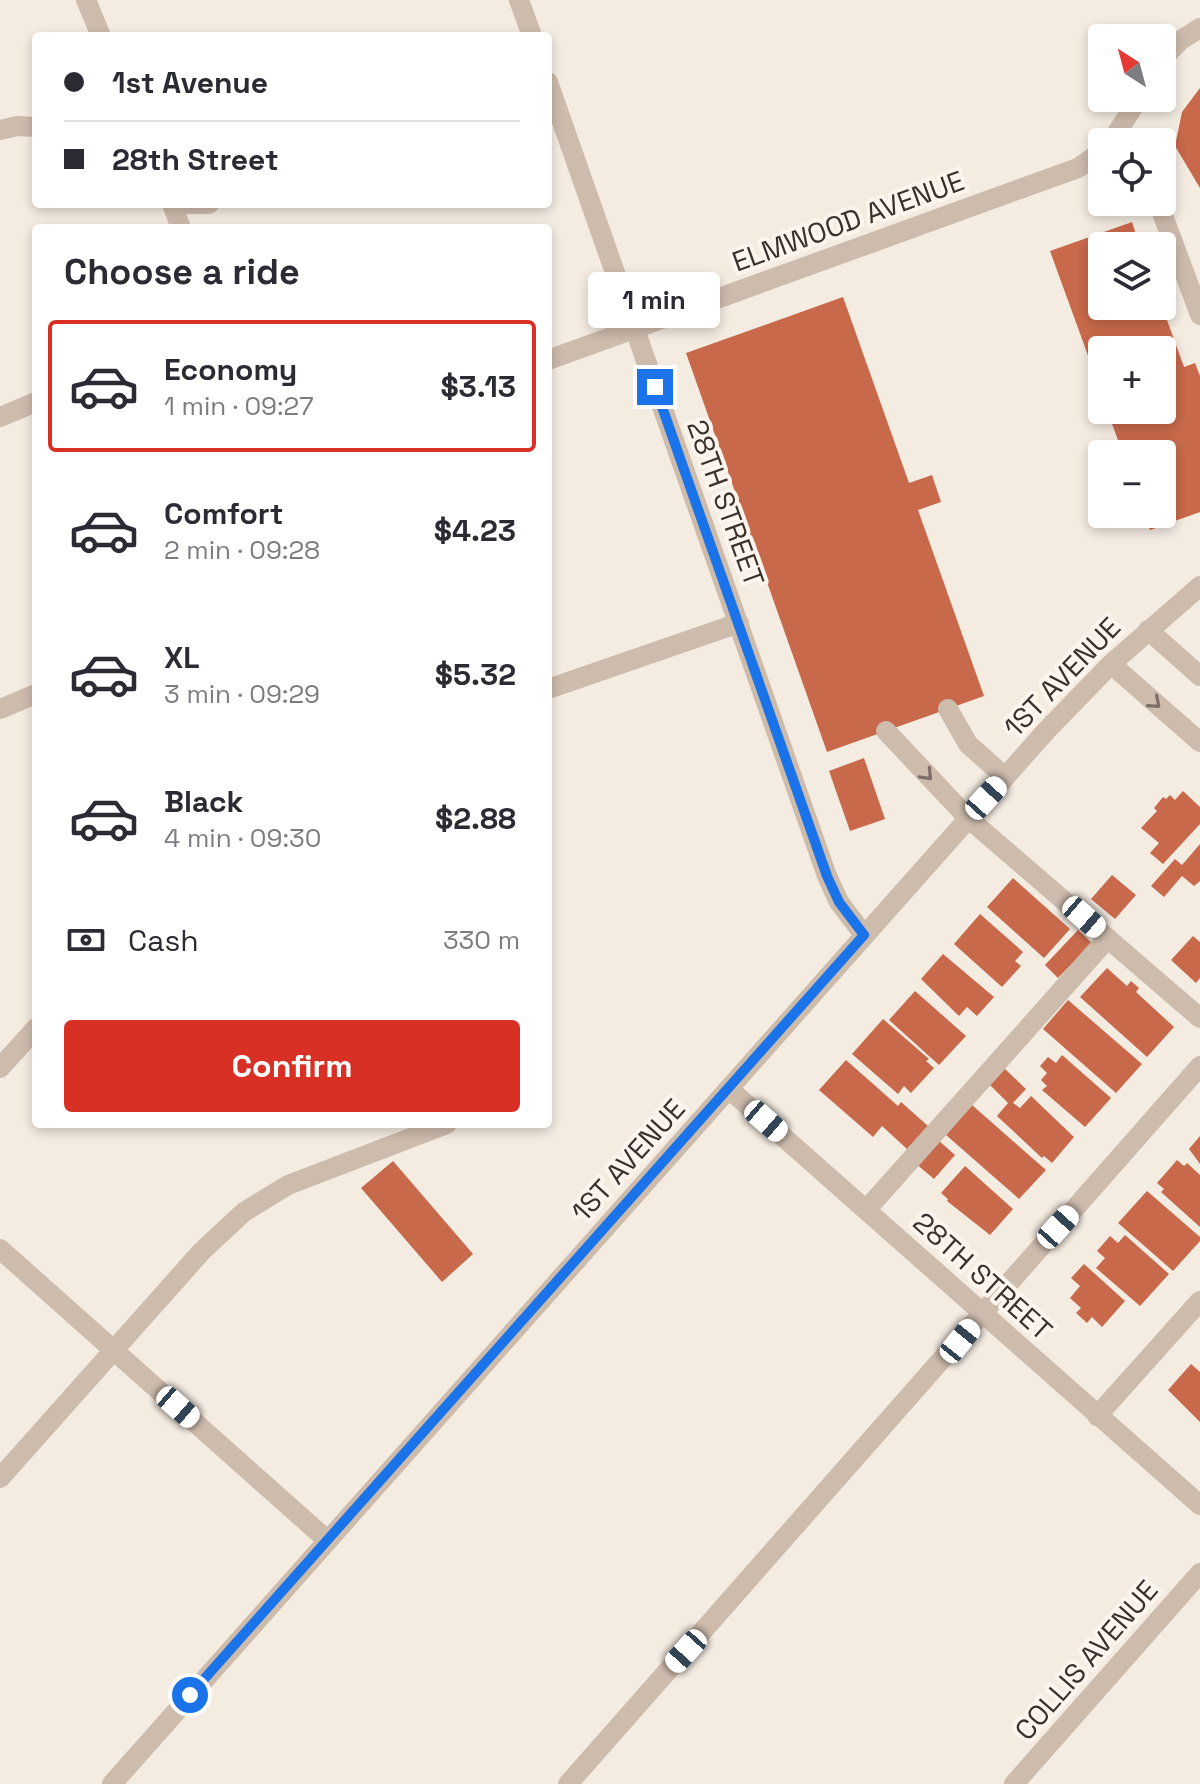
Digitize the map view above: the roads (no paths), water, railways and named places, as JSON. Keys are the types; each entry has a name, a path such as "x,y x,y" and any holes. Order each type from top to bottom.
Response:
{"street":[{"path":"86,0 99,32"},
{"path":"519,0 531,32"},
{"path":"1176,45 1200,28"},
{"name":"28TH STREET","path":"552,93 827,876 839,902 864,935"},
{"path":"0,130 32,127"},
{"name":"ELMWOOD AVENUE","path":"552,359 1078,168 1088,161"},
{"path":"1163,216 1200,315"},
{"path":"0,417 32,404"},
{"name":"1ST AVENUE","path":"112,1784 1005,777 1111,664 1200,586"},
{"path":"552,688 739,623"},
{"path":"1148,630 1200,676"},
{"path":"1111,664 1200,742"},
{"path":"0,709 32,696"},
{"path":"948,709 968,744 1005,777"},
{"path":"886,731 968,818 1200,1018"},
{"path":"867,1209 1108,938"},
{"path":"0,1068 32,1032"},
{"path":"568,1784 1200,1066"},
{"name":"28TH STREET","path":"729,1089 1200,1505"},
{"path":"0,1478 213,1240 267,1196 437,1128"},
{"path":"0,1249 327,1540"},
{"path":"1097,1416 1200,1301"},
{"name":"COLLIS AVENUE","path":"1014,1784 1200,1573"}]}
